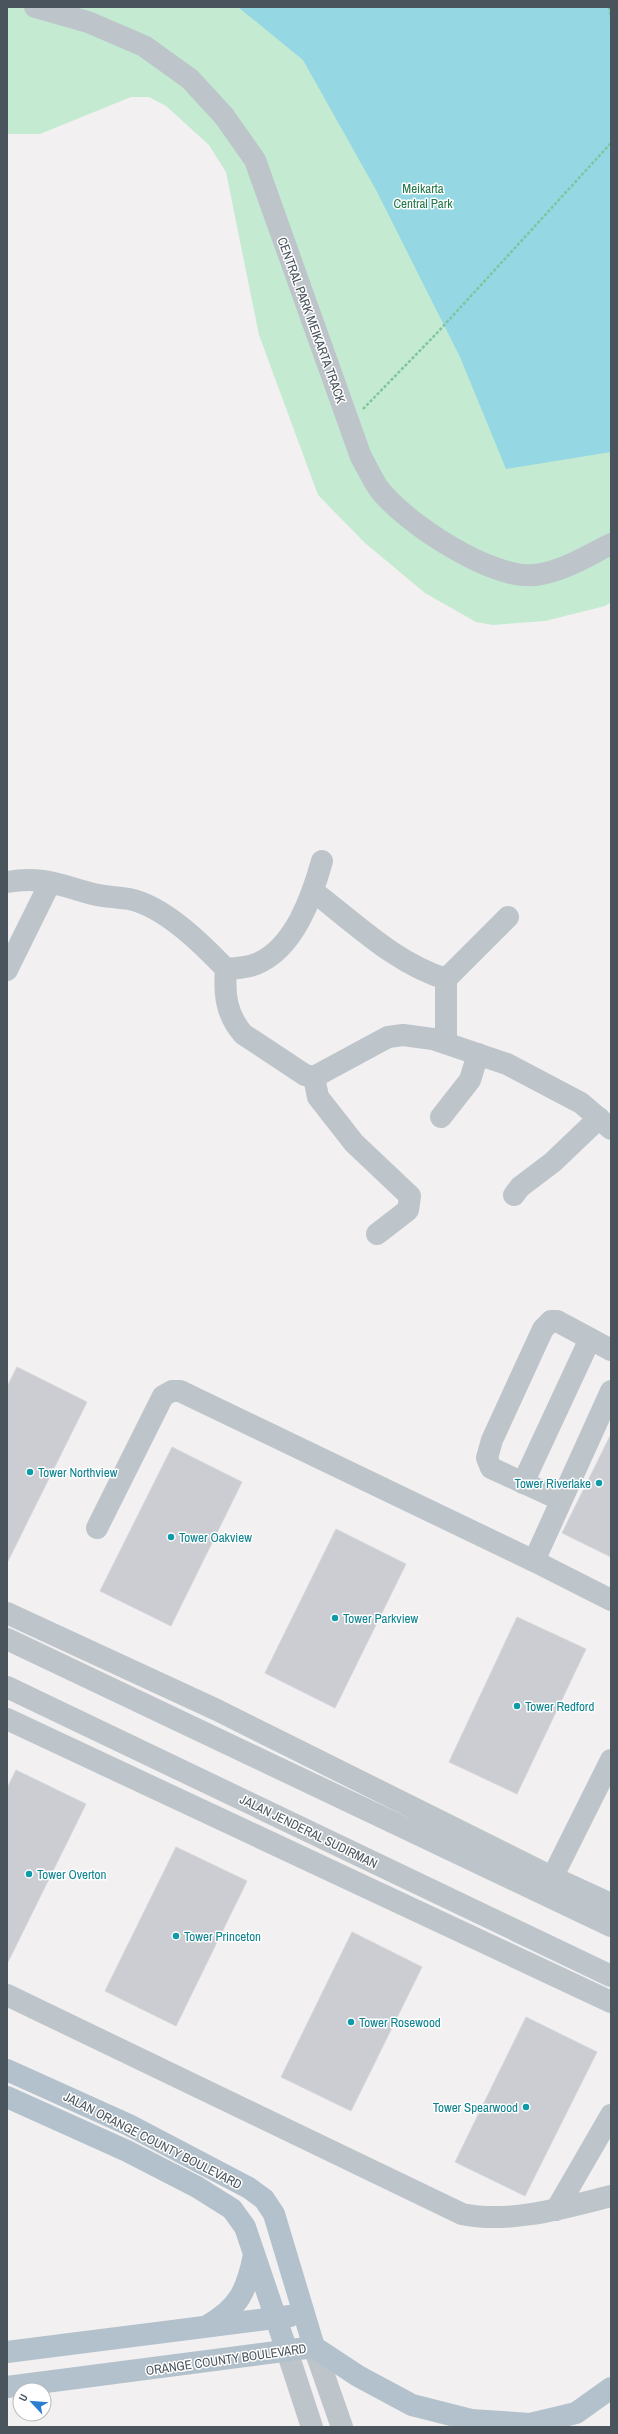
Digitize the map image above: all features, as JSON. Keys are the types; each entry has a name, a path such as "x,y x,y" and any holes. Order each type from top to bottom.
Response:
{"main road":[{"name":"JALAN ORANGE COUNTY BOULEVARD","path":"7,2070 129,2125 249,2188 264,2199 277,2221 314,2347"},
{"name":"JALAN ORANGE COUNTY BOULEVARD","path":"7,2097 127,2151 197,2187 232,2209 244,2227 254,2253 286,2351"},
{"path":"204,2328 223,2317 238,2302 248,2283 254,2253"},
{"path":"7,2352 305,2314"},
{"name":"ORANGE COUNTY BOULEVARD","path":"7,2387 314,2347 358,2376 412,2405 471,2420 530,2424 576,2412 611,2388"}],"street":[{"name":"CENTRAL PARK MEIKARTA TRACK","path":"35,7 88,22 144,46 190,79 224,116 255,160 361,457 379,489 407,516 466,556 509,574 534,575 560,569 611,544"},
{"path":"226,969 246,968 275,953 282,946 314,892 322,861"},
{"path":"7,882 39,879 104,897 128,899 140,903 189,932 226,969 225,996 229,1013 235,1024 243,1034 295,1070 314,1077 388,1036 411,1036 446,1043 507,1064 581,1103 605,1123 520,1187 514,1194"},
{"path":"7,970 48,887"},
{"path":"314,892 401,959 423,972 446,979"},
{"path":"446,1043 446,979 508,917"},
{"path":"441,1117 470,1080 478,1054"},
{"path":"314,1077 318,1096 354,1143 410,1196 408,1210 378,1234"},
{"path":"561,1500 491,1468 487,1458 492,1440 544,1329 551,1321 557,1321 611,1350"},
{"path":"523,1482 590,1339"},
{"path":"97,1528 163,1396 172,1391 180,1391 534,1561 611,1600"},
{"path":"534,1561 611,1391"},
{"path":"7,1613 217,1710 548,1886 611,1926"},
{"path":"7,1639 548,1886 611,1904"},
{"name":"JALAN JENDERAL SUDIRMAN","path":"7,1687 611,1976"},
{"path":"7,1719 611,2002"},
{"path":"548,1886 611,1760"},
{"path":"212,1815 245,1801"},
{"path":"7,1995 462,2214 484,2219 556,2210 611,2196"},
{"path":"556,2210 611,2115"},
{"path":"314,2347 342,2427"},
{"path":"286,2351 312,2427"}],"path":[{"path":"609,7 611,18"},
{"path":"347,418 358,414 437,333 611,143"}],"green space":[{"name":"Meikarta Central Park","path":"7,7 611,7 611,602 605,606 545,621 493,625 476,622 425,593 365,543 318,495 259,335 226,172 209,145 166,106 149,97 131,97 40,134 7,134"}],"water":[{"path":"238,7 611,7 611,452 506,469 460,357 376,190 303,60"}],"building":[{"name":"Tower Northview","path":"17,1367 87,1402 7,1563 7,1387"},
{"name":"Tower Riverlake","path":"611,1434 611,1557 562,1533"},
{"name":"Tower Oakview","path":"172,1447 242,1482 171,1626 100,1591"},
{"name":"Tower Parkview","path":"336,1529 406,1564 335,1708 265,1673"},
{"name":"Tower Redford","path":"517,1617 586,1649 517,1794 449,1762"},
{"name":"Tower Overton","path":"16,1770 86,1804 7,1964 7,1788"},
{"name":"Tower Princeton","path":"176,1847 247,1881 176,2026 105,1991"},
{"name":"Tower Rosewood","path":"352,1932 422,1967 351,2111 281,2077"},
{"name":"Tower Spearwood","path":"526,2017 597,2052 525,2196 455,2162"}],"place":[{"name":"Tower Northview","path":"30,1472"},
{"name":"Tower Riverlake","path":"599,1483"},
{"name":"Tower Oakview","path":"171,1537"},
{"name":"Tower Parkview","path":"335,1618"},
{"name":"Tower Redford","path":"517,1706"},
{"name":"Tower Overton","path":"29,1874"},
{"name":"Tower Princeton","path":"176,1936"},
{"name":"Tower Rosewood","path":"351,2022"},
{"name":"Tower Spearwood","path":"526,2107"}]}
